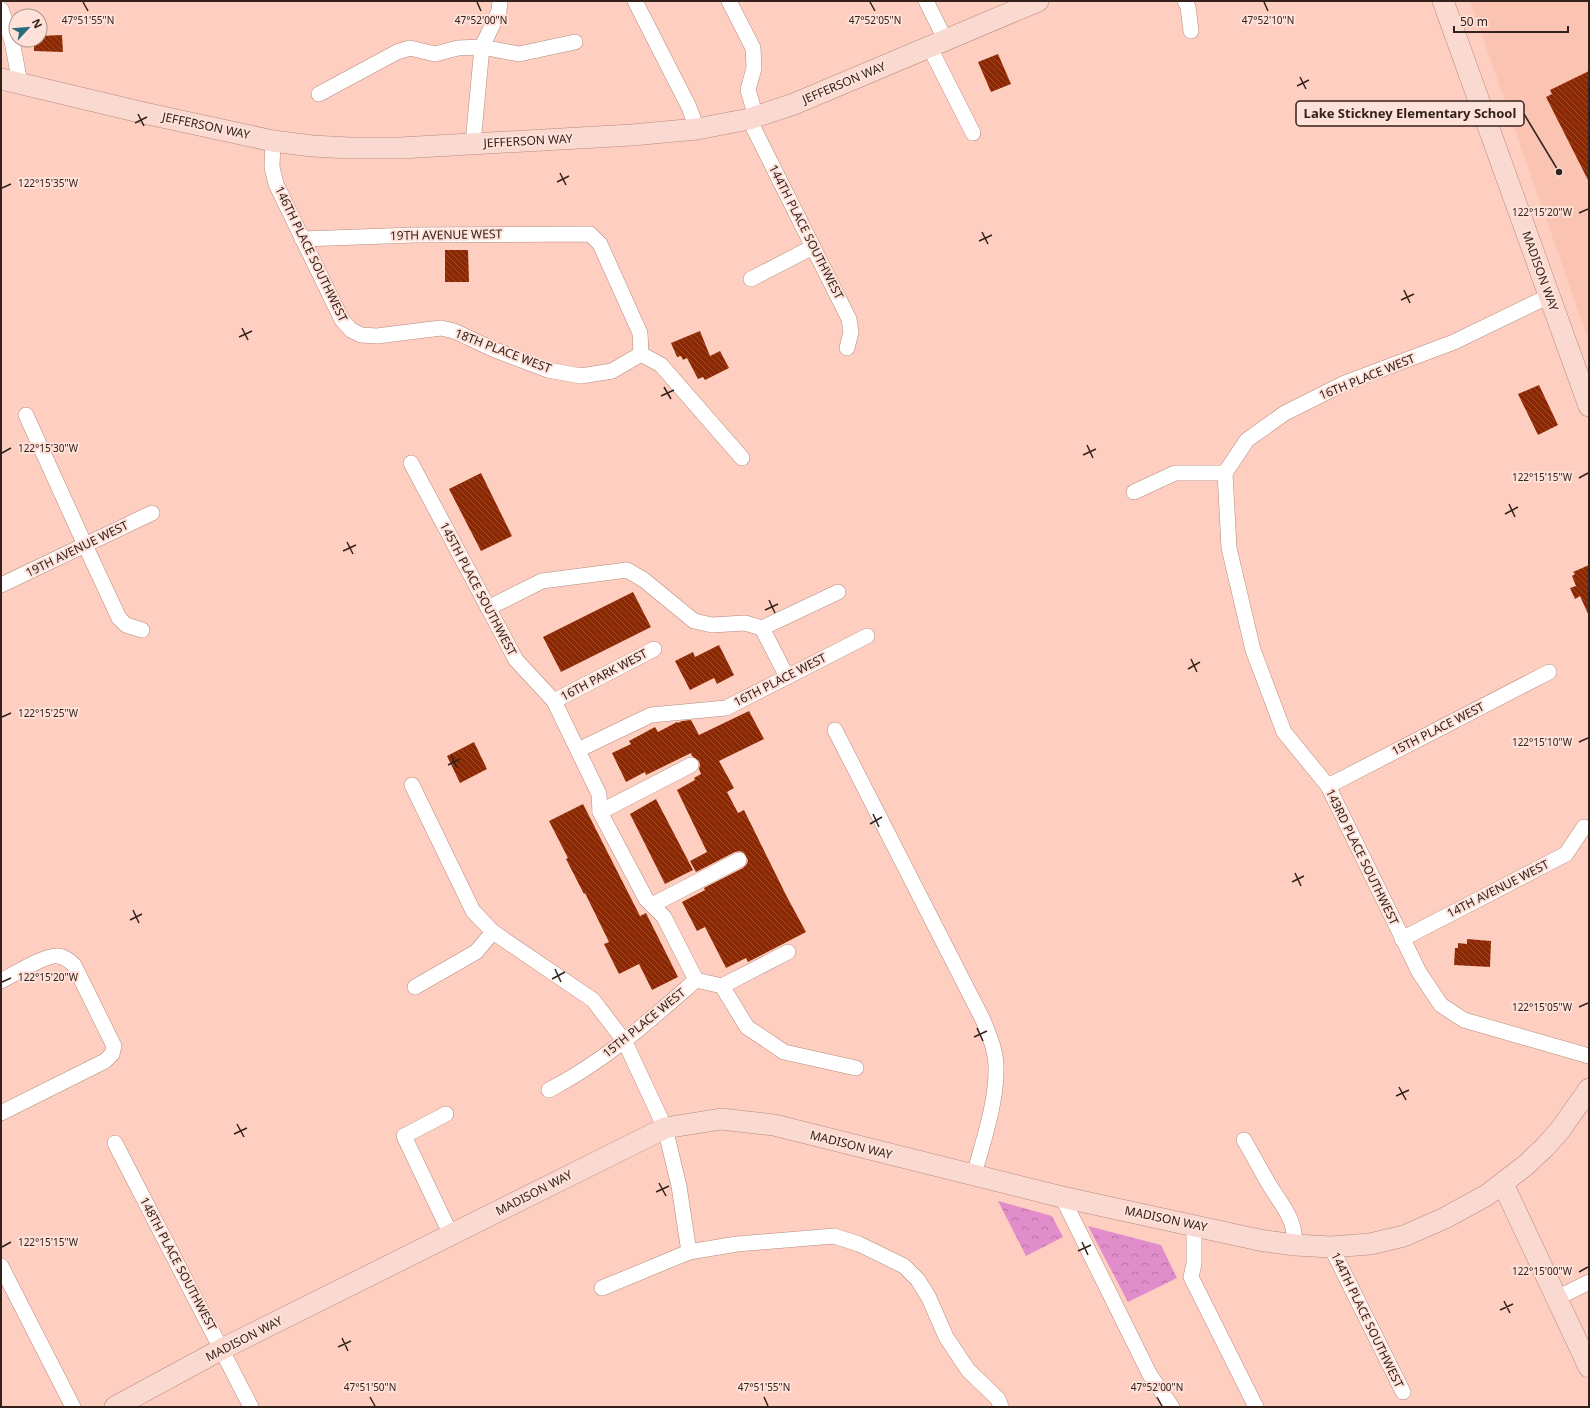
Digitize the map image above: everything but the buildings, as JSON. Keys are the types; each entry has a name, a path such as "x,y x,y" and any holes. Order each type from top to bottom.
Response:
{"street":[{"path":"473,143 482,48 499,11 500,1"},
{"path":"635,1 689,107 697,129"},
{"name":"144TH PLACE SOUTHWEST","path":"729,1 753,48 754,68 748,90 753,118 813,247 849,319 851,332 847,348"},
{"path":"926,1 938,44 973,133"},
{"name":"JEFFERSON WAY","path":"10,81 144,113 274,141 349,148 400,148 632,135 697,129 753,118 794,104 1038,1"},
{"path":"1185,1 1191,18 1191,31"},
{"name":"MADISON WAY","path":"1443,1 1589,406"},
{"path":"1,9 12,41 10,81"},
{"path":"319,94 398,52 410,48 434,54 458,48 482,48 519,54 575,42"},
{"name":"146TH PLACE SOUTHWEST","path":"274,141 272,167 276,184 342,320 351,330 360,335"},
{"name":"19TH AVENUE WEST","path":"302,239 415,235 590,234 600,244 640,333 641,354"},
{"path":"751,279 813,247"},
{"name":"16TH PLACE WEST","path":"1226,473 1247,440 1285,413 1345,383 1454,342 1549,296"},
{"name":"18TH PLACE WEST","path":"360,335 377,336 442,328 454,331 495,350 548,370 581,376 612,371 641,354"},
{"path":"641,354 661,364 742,458"},
{"path":"26,415 120,618 126,625 142,630"},
{"name":"145TH PLACE SOUTHWEST","path":"411,463 516,660 554,701 599,794 600,812 646,899 664,917 696,980"},
{"path":"1134,492 1175,473 1226,473"},
{"name":"143RD PLACE SOUTHWEST","path":"1226,473 1229,548 1253,650 1284,732 1328,786 1419,972 1441,1005 1464,1020 1589,1056"},
{"name":"19TH AVENUE WEST","path":"1,585 152,513"},
{"path":"488,608 542,581 627,570 644,580 694,621 712,625 745,623 762,628 838,592"},
{"path":"762,628 787,677"},
{"name":"16TH PLACE WEST","path":"578,750 651,715 726,708 867,636"},
{"name":"16TH PARK WEST","path":"554,701 654,648"},
{"name":"15TH PLACE WEST","path":"1328,786 1549,672"},
{"path":"835,730 983,1020 992,1044 996,1066 995,1093 974,1175"},
{"path":"600,812 691,765"},
{"path":"412,785 473,911 492,932 593,1000 625,1042 665,1128 679,1186 689,1252"},
{"name":"14TH AVENUE WEST","path":"1402,939 1566,854 1584,827"},
{"path":"652,905 739,860"},
{"path":"415,987 476,952 492,932"},
{"path":"696,980 722,986 788,952"},
{"path":"1,981 48,957 57,955 67,958 74,964 114,1046 112,1054 105,1061 1,1113"},
{"name":"15TH PLACE WEST","path":"549,1090 575,1076 625,1042 696,980"},
{"path":"722,986 747,1027 784,1052 856,1068"},
{"name":"MADISON WAY","path":"126,1404 222,1349 665,1128 721,1119 774,1125 1062,1197 1260,1240 1296,1245 1331,1247 1370,1244 1404,1236 1467,1206 1503,1184 1545,1147 1560,1130 1589,1089"},
{"path":"446,1114 404,1136 451,1235"},
{"path":"1244,1140 1291,1219 1295,1232 1296,1245"},
{"name":"148TH PLACE SOUTHWEST","path":"115,1142 251,1407"},
{"path":"1503,1184 1589,1367"},
{"path":"1062,1197 1150,1375 1172,1407"},
{"path":"1194,1225 1194,1264 1191,1277 1256,1407"},
{"path":"602,1288 689,1252 737,1244 834,1236 859,1244 904,1266 918,1280 929,1298 946,1337 968,1370 998,1399 1002,1407"},
{"name":"144TH PLACE SOUTHWEST","path":"1331,1247 1403,1392"},
{"path":"1,1266 73,1407"},
{"path":"1557,1298 1589,1282"}],"shaded area":[{"path":"1470,1 1589,1 1589,342"}],"green space":[{"path":"998,1201 1052,1216 1063,1237 1026,1256"},
{"path":"1088,1226 1161,1245 1177,1278 1128,1302"}],"place":[{"name":"Lake Stickney Elementary School","path":"1559,172"}]}
